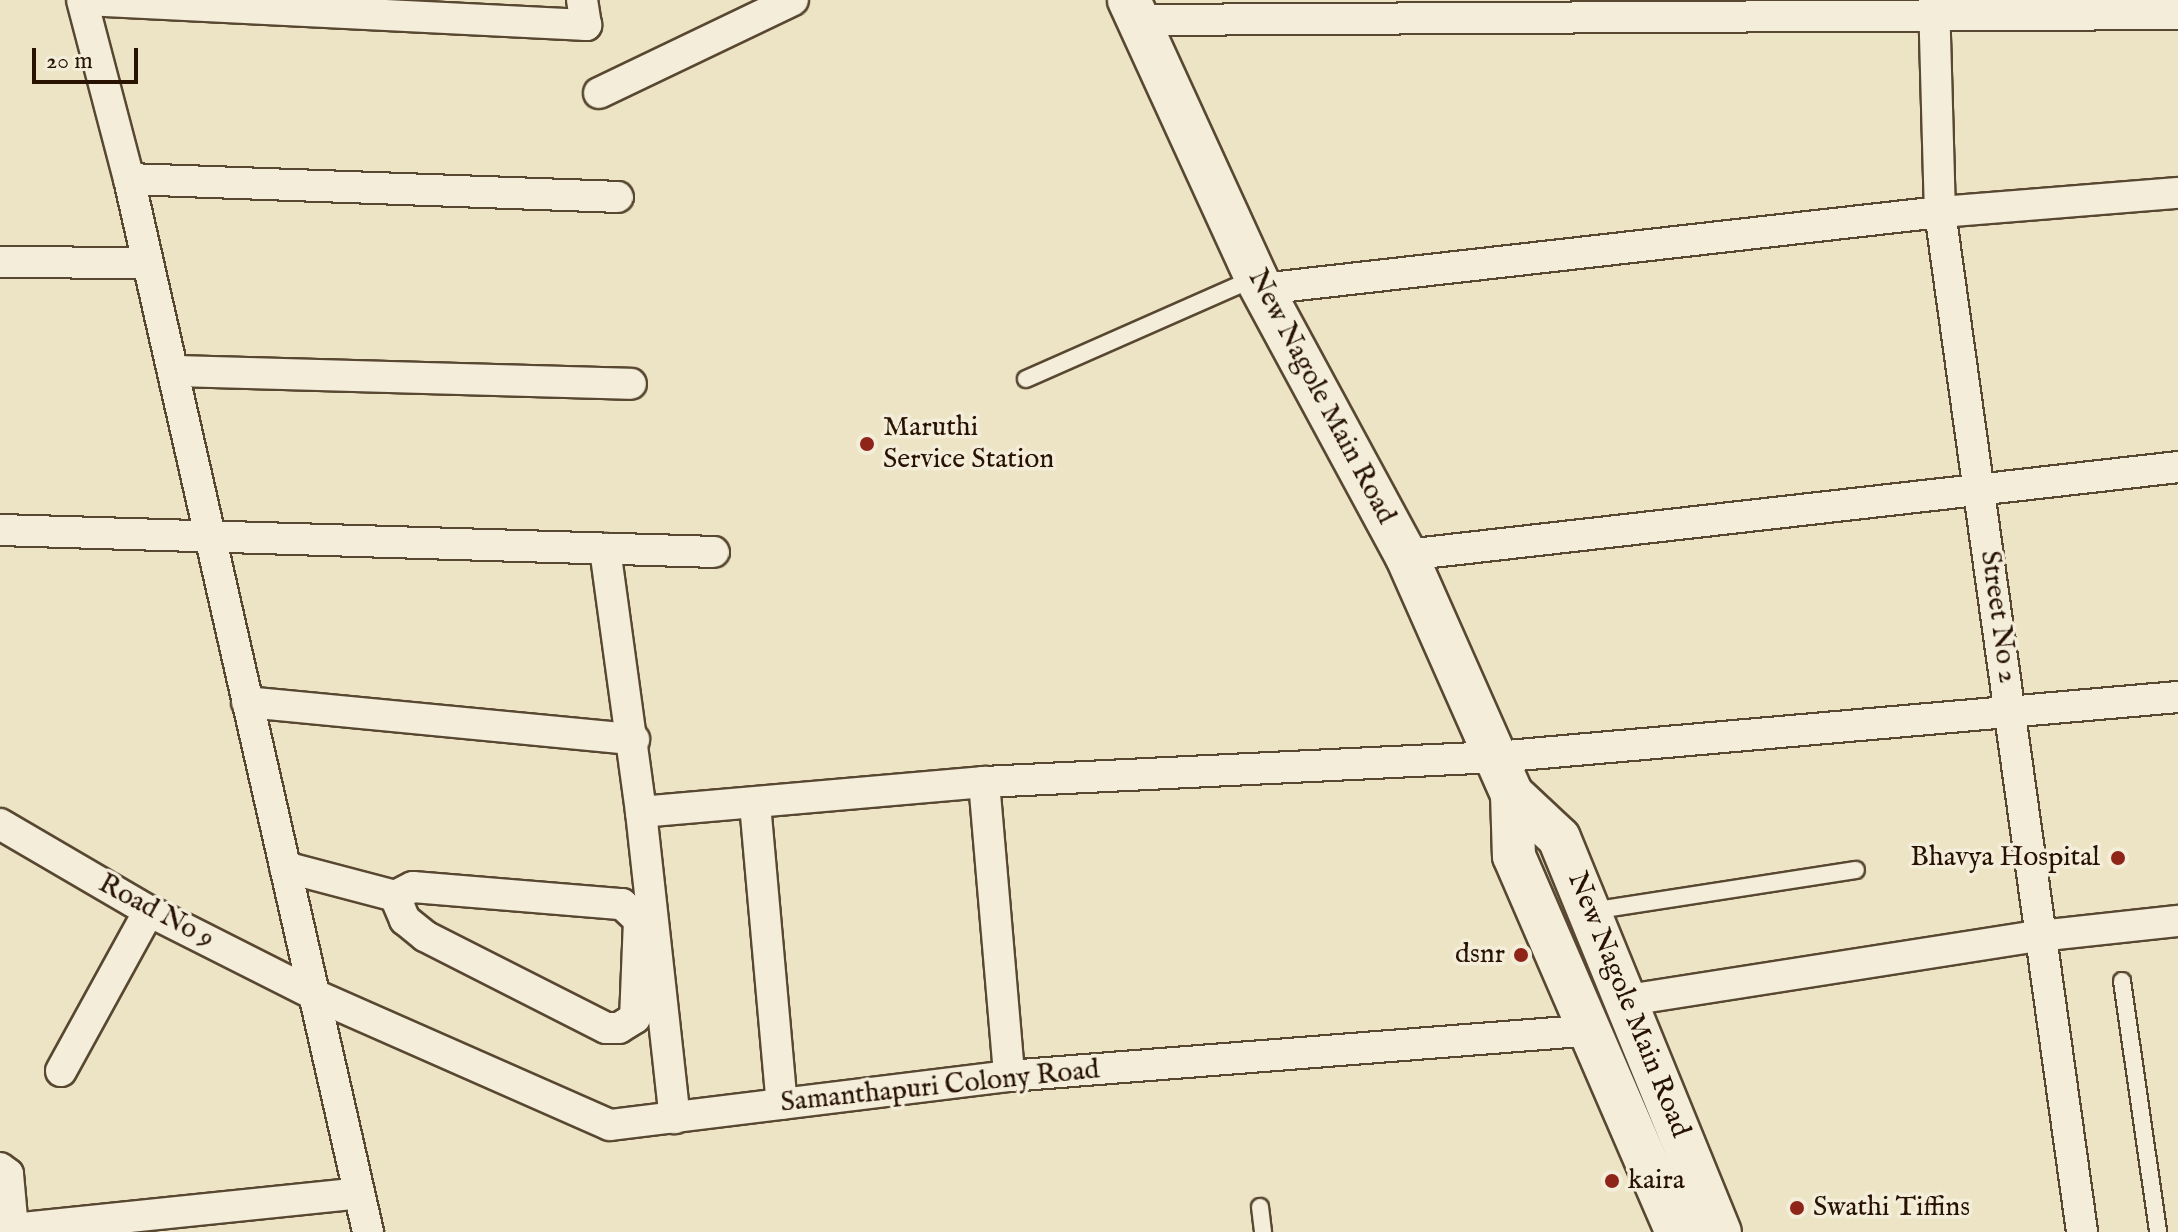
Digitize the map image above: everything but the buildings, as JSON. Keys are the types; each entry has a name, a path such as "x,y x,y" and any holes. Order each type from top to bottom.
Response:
{"street":[{"path":"368,1232 174,371 84,0 586,25 582,0"},
{"path":"599,93 793,0"},
{"path":"1134,10 1934,8 2178,14"},
{"name":"Street No 2","path":"1934,8 1940,212 2082,1232"},
{"name":"New Nagole Main Road","path":"1134,10 1259,283 1406,555 1504,775 1514,856 1593,1030 1677,1232"},
{"path":"129,179 618,197"},
{"path":"1259,283 1940,212 2178,193"},
{"path":"0,262 147,263"},
{"path":"174,371 631,384"},
{"path":"1406,555 2178,467"},
{"path":"0,530 209,534 714,552"},
{"path":"605,549 634,739 675,1118"},
{"path":"641,812 984,782 1504,775 2178,697"},
{"path":"247,702 634,739"},
{"name":"New Nagole Main Road","path":"1504,775 1559,838 1628,1000 1720,1232"},
{"path":"984,782 1009,1076"},
{"path":"755,804 782,1104"},
{"name":"Road No 9","path":"0,824 149,911 315,995"},
{"path":"285,867 395,896 413,887 622,904 639,920 635,1018 619,1028 592,1021 425,936 405,920 395,896"},
{"path":"61,1071 149,911"},
{"path":"1628,1000 2039,936 2178,921"},
{"name":"Samanthapuri Colony Road","path":"315,995 610,1125 1009,1076 1593,1030"},
{"path":"0,1168 8,1174 13,1229 359,1193"}],"lane":[{"path":"1026,379 1259,283"},
{"path":"1591,911 1856,870"},
{"path":"2122,981 2158,1232"},
{"path":"1260,1207 1263,1232"}],"place":[{"name":"Maruthi Service Station","path":"867,444"},
{"name":"Bhavya Hospital","path":"2118,858"},
{"name":"dsnr","path":"1521,955"},
{"name":"kaira","path":"1612,1181"},
{"name":"Swathi Tiffins","path":"1797,1208"}]}
